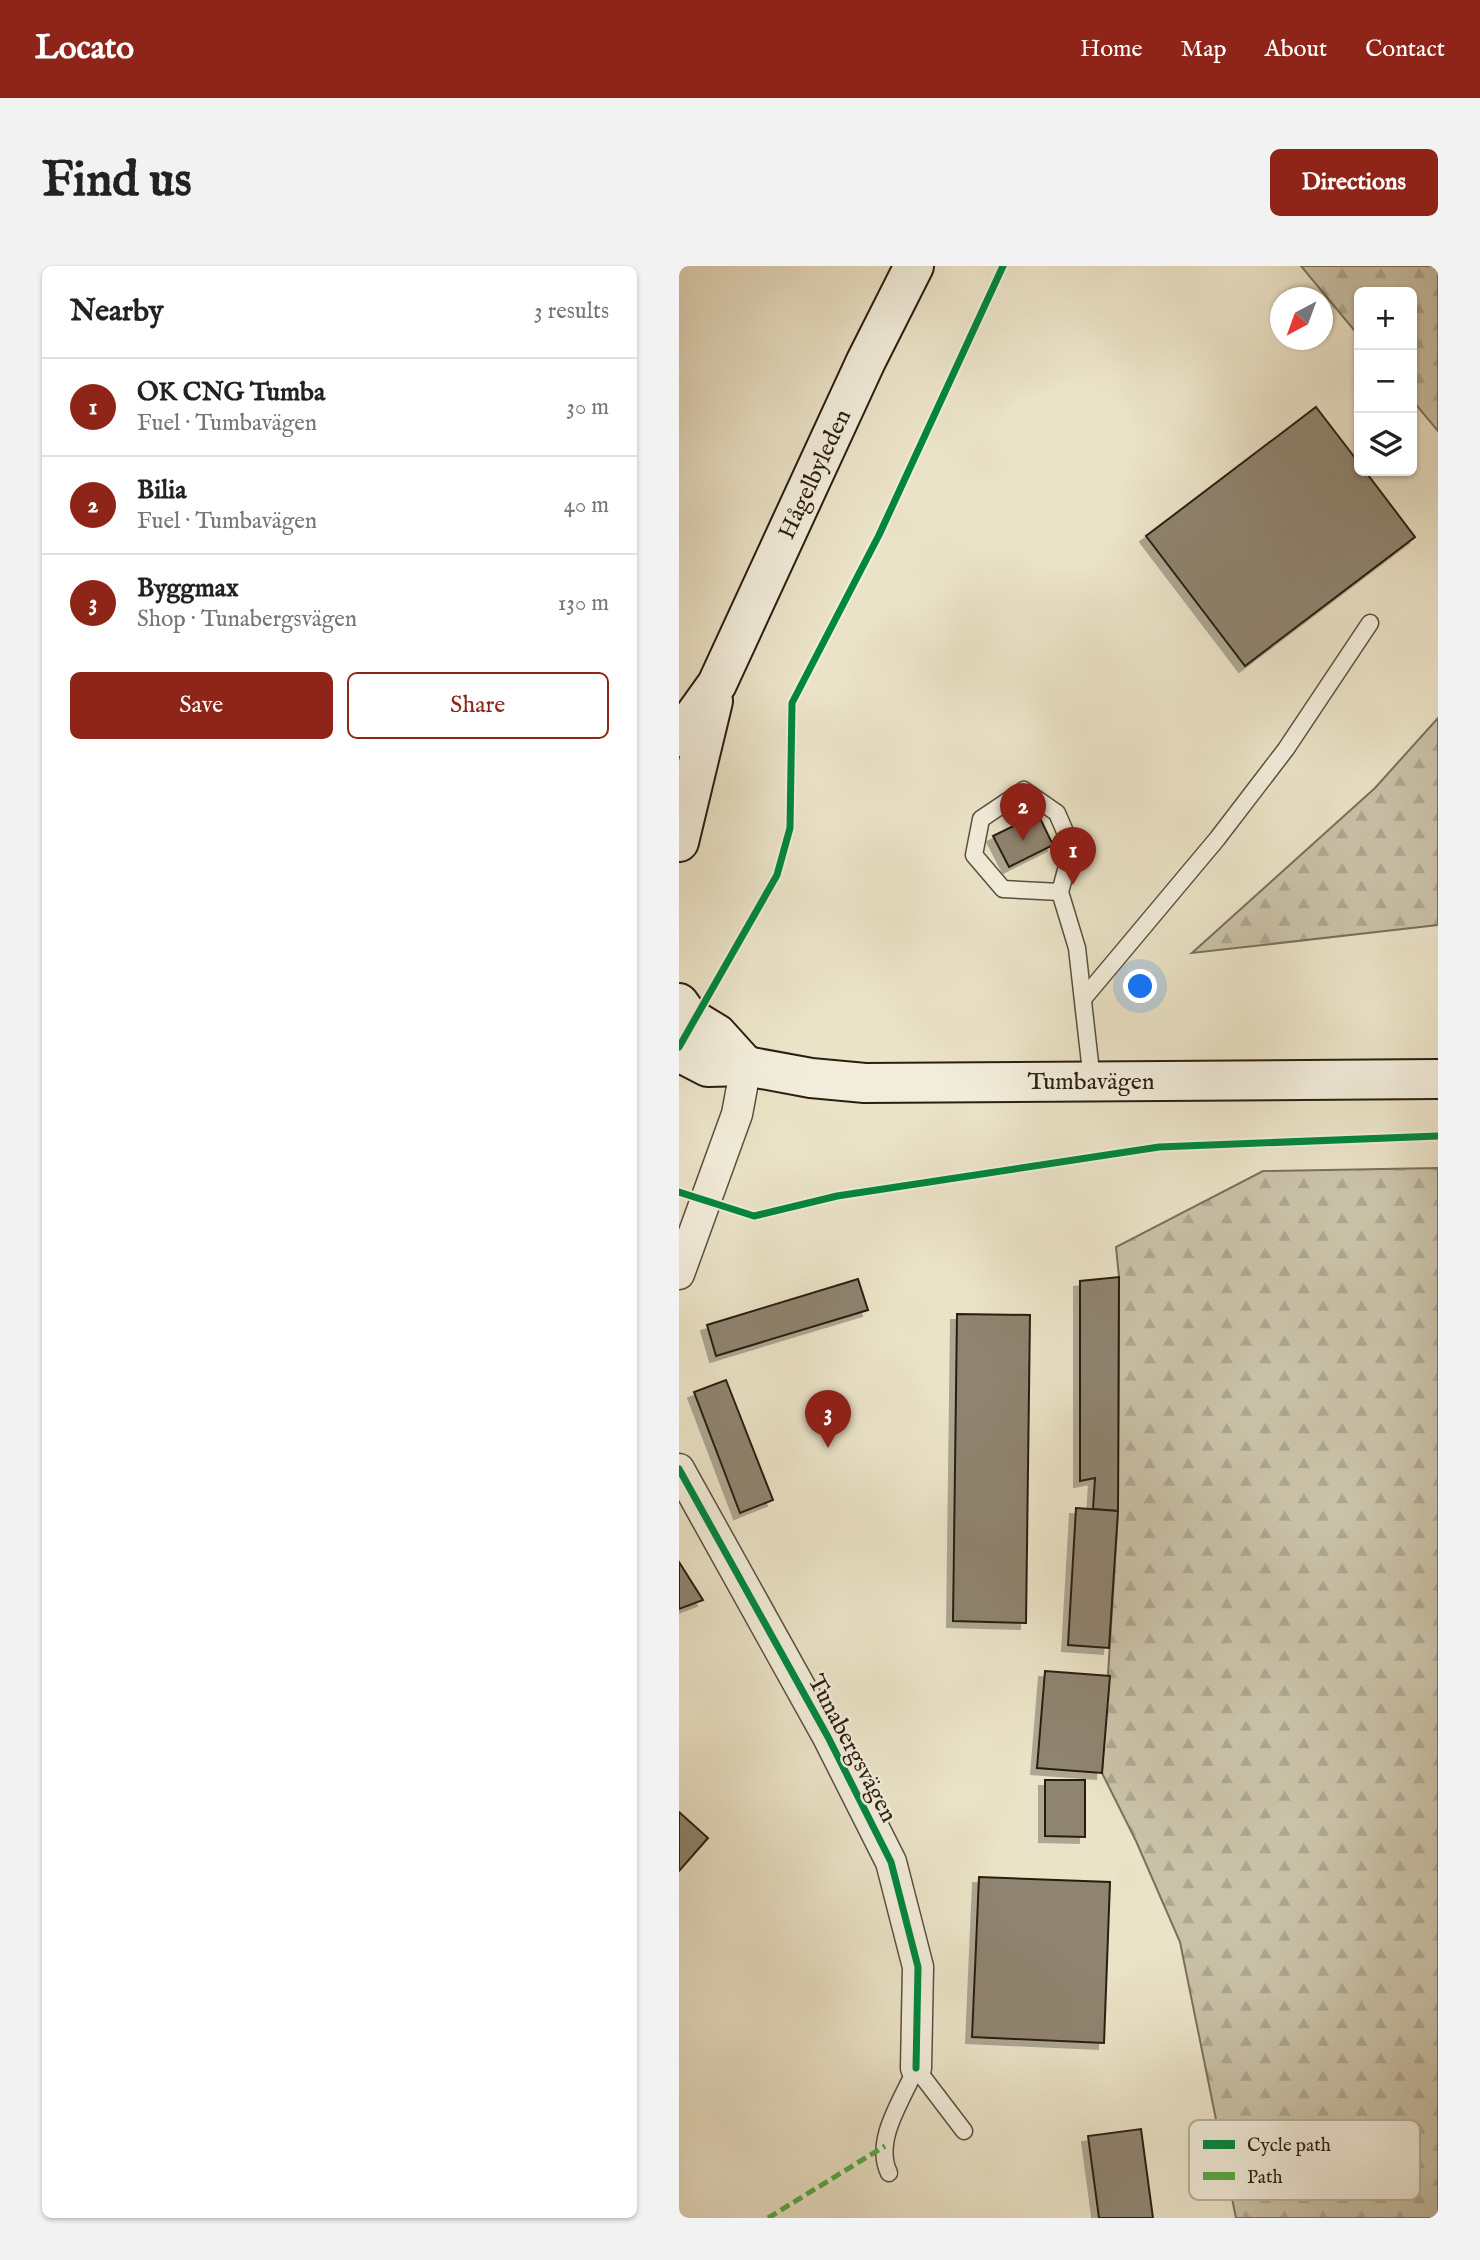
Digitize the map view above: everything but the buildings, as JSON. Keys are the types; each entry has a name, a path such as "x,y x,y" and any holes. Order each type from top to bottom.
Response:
{"main road":[{"name":"Hågelbyleden","path":"679,737 717,684 866,361 914,266"},
{"name":"Hågelbyleden","path":"679,842 717,684"},
{"path":"679,1003 689,1017 717,1034 746,1066"},
{"name":"Tumbavägen","path":"679,1052 708,1067 746,1066 811,1078 865,1083 1438,1079"}],"street":[{"path":"679,1274 737,1114 746,1066"},
{"name":"Tunabergsvägen","path":"679,1469 828,1737 891,1862 918,1967 916,2068"}],"lane":[{"path":"1083,999 1217,839 1278,760 1370,623"},
{"path":"1060,892 1003,890 974,855 981,819 1024,790 1057,813 1072,848 1060,892 1077,948 1092,1081"},
{"path":"890,2173 884,2162 886,2135 916,2068 964,2131"}],"green space":[{"path":"1301,266 1438,266 1438,431 1417,406 1417,287 1354,287 1354,330 1333,305 1333,287 1318,287"},
{"path":"1438,718 1438,925 1192,953 1375,788"},
{"path":"1438,1168 1438,2218 1236,2218 1232,2200 1420,2200 1420,2120 1216,2120 1180,1942 1136,1841 1102,1773 1118,1511 1119,1277 1116,1247 1263,1171"}],"marked path":[{"path":"768,2218 885,2146"}],"cycle path":[{"path":"679,1047 777,875 790,828 792,703 879,535 1003,266"},
{"path":"679,1192 754,1216 837,1196 1159,1147 1438,1136"},
{"path":"679,1469 828,1737 891,1862 918,1967 916,2068"}],"place":[{"name":"Bilia","path":"1023,841"},
{"name":"OK CNG Tumba","path":"1073,885"},
{"name":"Byggmax","path":"828,1448"}]}
